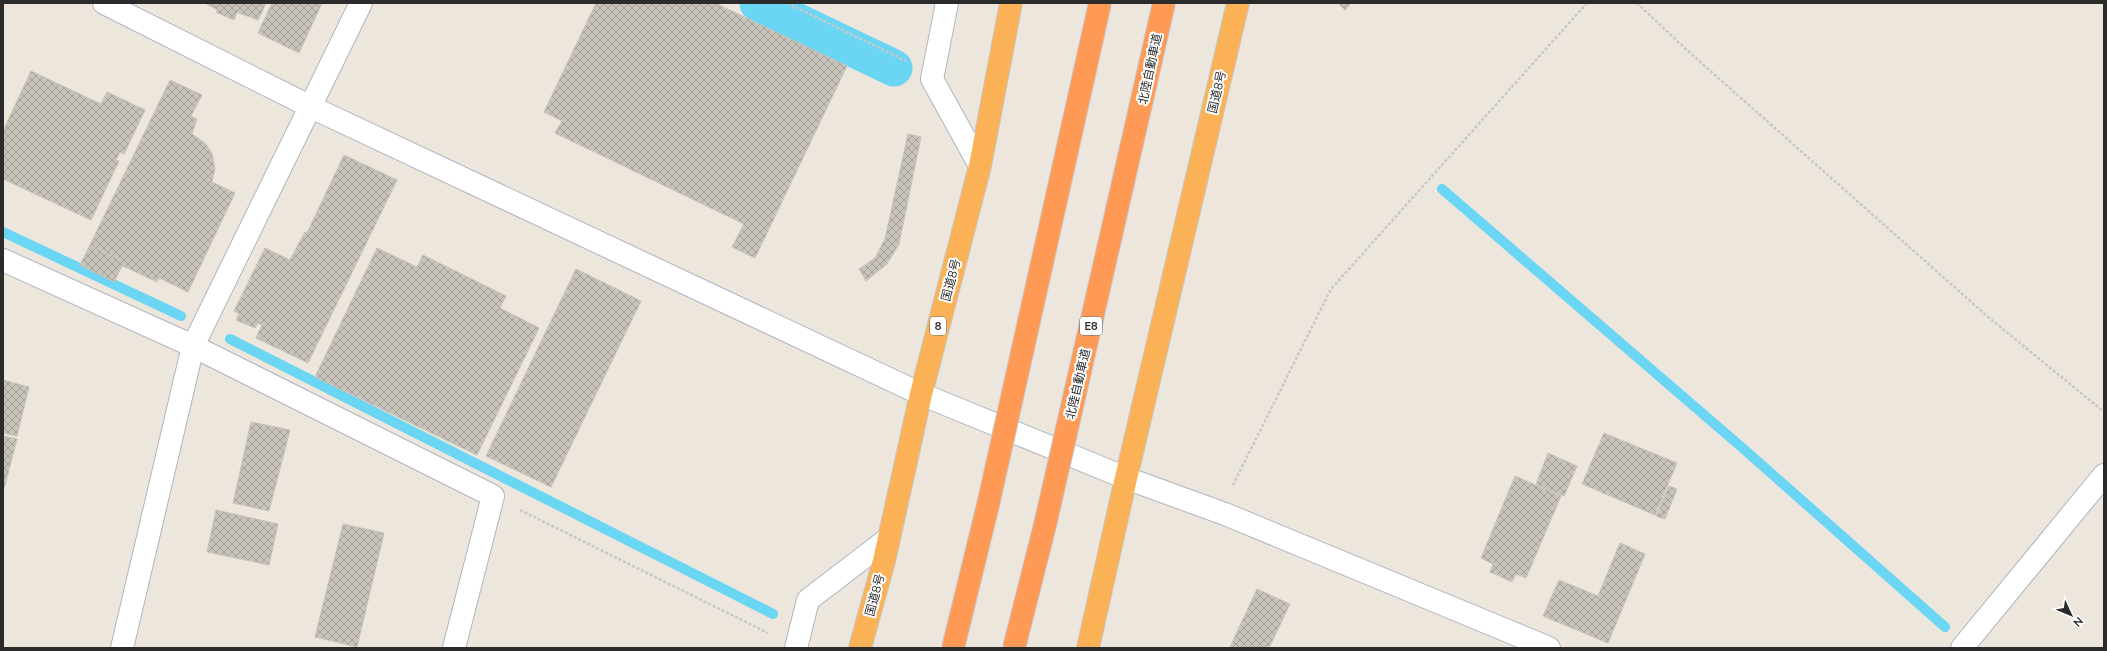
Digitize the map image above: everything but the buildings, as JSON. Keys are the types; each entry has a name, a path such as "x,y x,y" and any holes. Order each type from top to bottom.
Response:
{"highway":[{"name":"国道8号","path":"860,648 889,538 921,394 980,166 1011,3"},
{"path":"953,648 988,505 1100,3"},
{"name":"北陸自動車道","path":"1014,648 1049,510 1164,3"},
{"name":"国道8号","path":"1088,648 1126,478 1238,3"}],"street":[{"path":"104,3 311,107 921,394 1126,478 1226,514 1549,648"},
{"path":"122,648 193,346 361,3"},
{"path":"947,3 932,79 980,166"},
{"path":"3,260 193,346 493,496 454,648"},
{"path":"1962,648 2104,476"},
{"path":"796,647 808,600 889,538"}],"path":[{"path":"787,3 909,62"},
{"path":"1226,514 1235,478 1331,288 1587,3"},
{"path":"1637,3 1689,52 1987,316 2104,412"},
{"path":"493,496 796,647"}],"waterway":[{"path":"758,3 894,68"},
{"path":"1442,189 1746,451 1945,627"},
{"path":"3,232 181,316"},
{"path":"230,339 773,614"}]}
